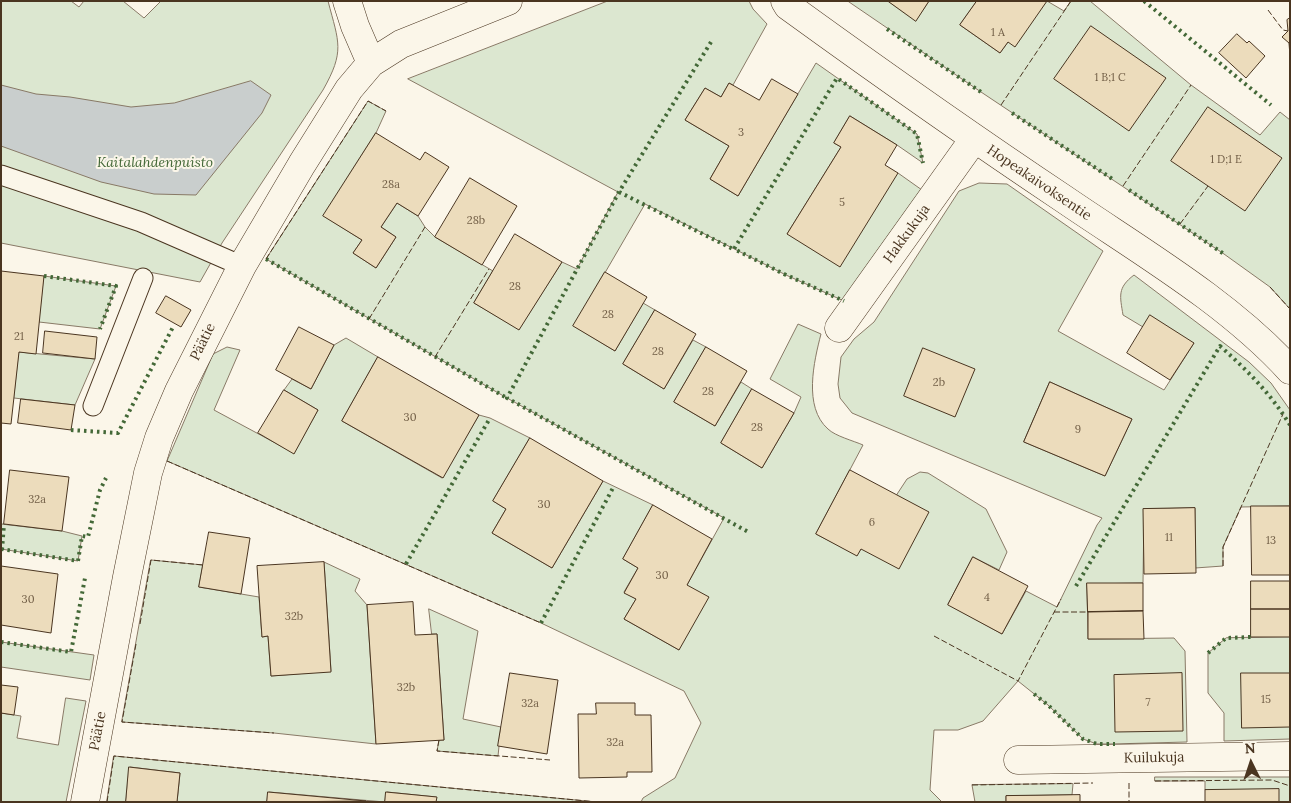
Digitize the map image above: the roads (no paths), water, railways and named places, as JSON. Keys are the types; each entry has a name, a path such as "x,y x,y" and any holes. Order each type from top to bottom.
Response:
{"street":[{"path":"347,1 355,26 372,63"},
{"name":"Päätie","path":"85,802 148,473 158,438 242,266 302,164 358,76 372,63 401,44 508,1"},
{"name":"Hopeakaivoksentie","path":"785,1 788,6 974,139 1181,278 1250,330 1290,370"},
{"name":"Hakkukuja","path":"839,328 974,139"},
{"name":"Kuilukuja","path":"1018,760 1290,756"}],"lane":[{"path":"1,176 141,222 242,266"},
{"path":"93,406 143,278"}],"park label":[{"name":"Kaitalahdenpuisto","path":"155,163"}]}
